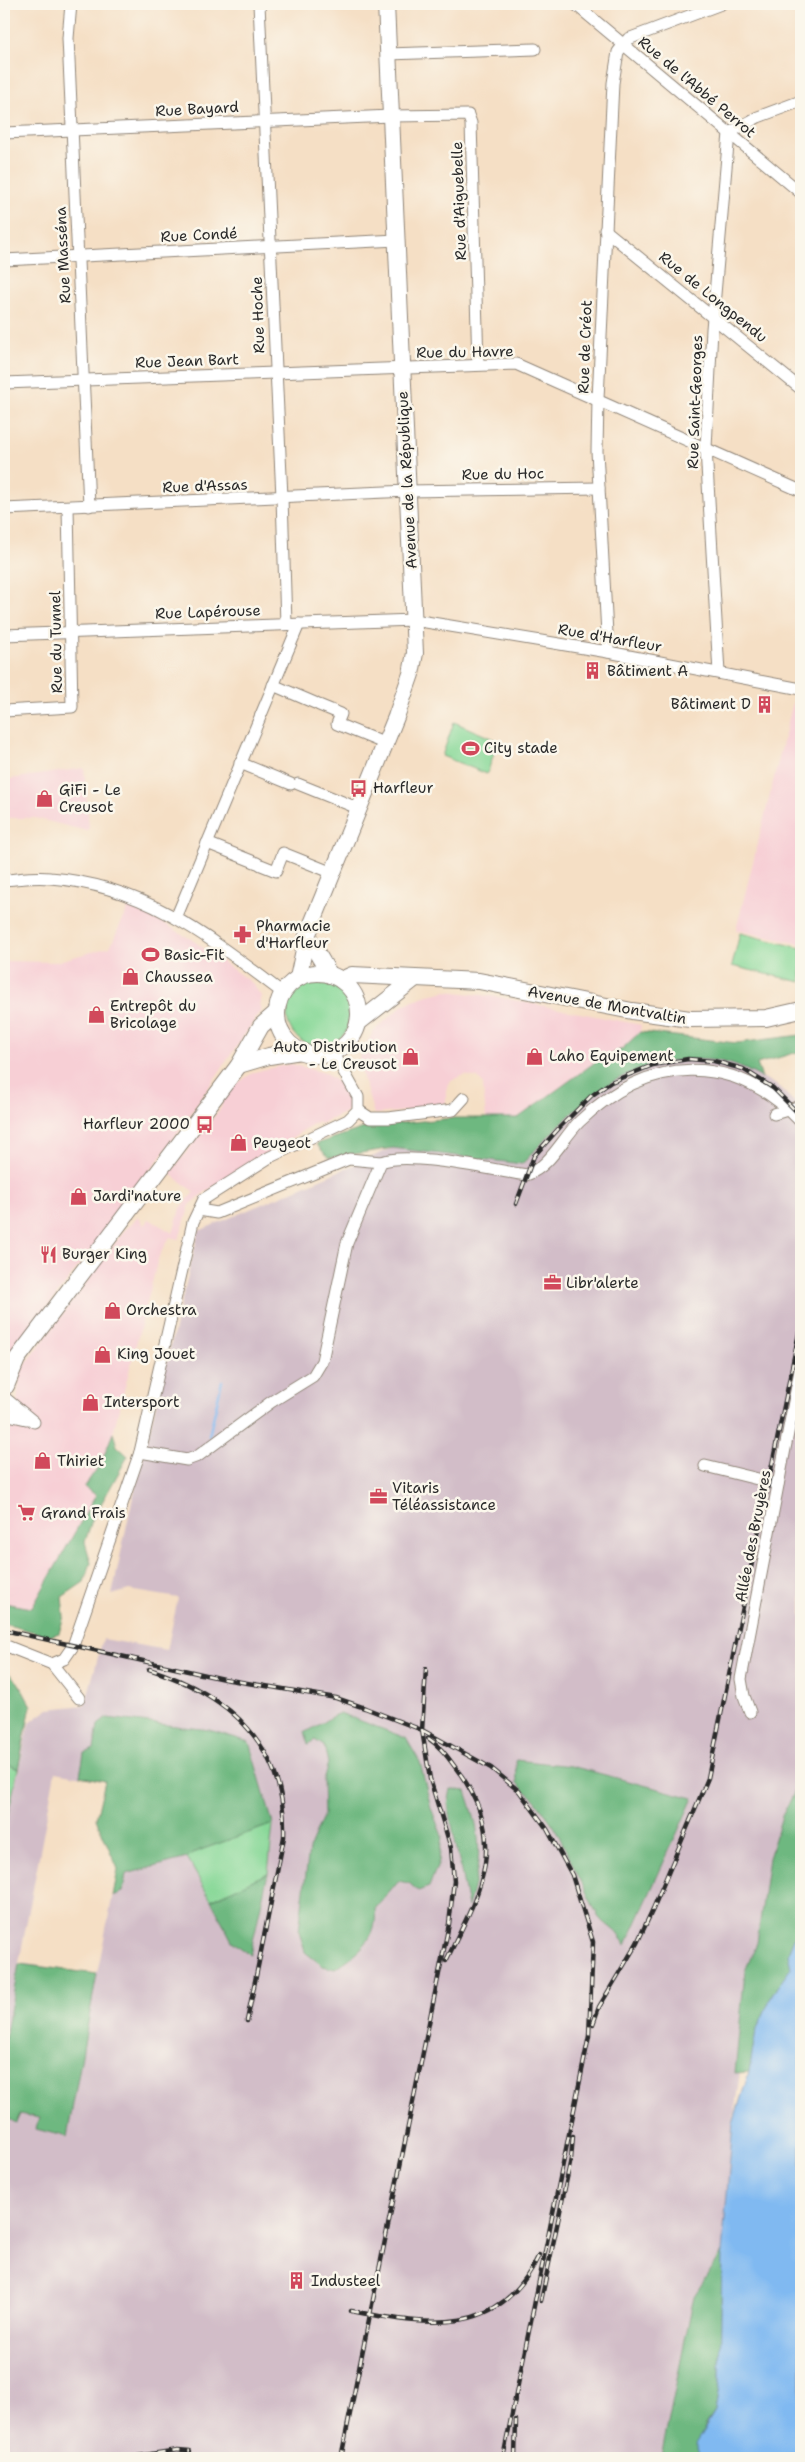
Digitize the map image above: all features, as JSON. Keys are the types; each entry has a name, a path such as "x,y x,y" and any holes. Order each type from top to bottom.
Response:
{"street":[{"name":"Rue Masséna","path":"71,4 68,38 89,506"},
{"name":"Rue Hoche","path":"259,4 286,624"},
{"name":"Avenue de la République","path":"298,978 307,936 386,744 412,674 415,653 386,4"},
{"name":"Rue de l'Abbé Perrot","path":"574,4 801,193"},
{"path":"624,45 628,39 721,4"},
{"name":"Rue de Créot","path":"608,652 599,488 598,399 613,83 618,52 624,45"},
{"path":"388,54 535,48"},
{"path":"729,133 758,117 801,101"},
{"name":"Rue d'Aiguebelle","path":"391,116 459,114 468,115 470,118 478,364"},
{"name":"Rue Bayard","path":"4,133 391,116"},
{"name":"Rue Saint-Georges","path":"719,673 706,448 713,316 729,133"},
{"name":"Rue de Longpendu","path":"605,230 801,389"},
{"name":"Rue Condé","path":"4,260 397,240"},
{"name":"Rue du Havre","path":"402,368 516,364 801,491"},
{"name":"Rue Jean Bart","path":"4,383 402,368"},
{"name":"Rue du Hoc","path":"408,491 599,488"},
{"name":"Rue d'Assas","path":"4,509 408,491"},
{"name":"Rue du Tunnel","path":"4,711 72,707 68,507"},
{"name":"Rue d'Harfleur","path":"414,620 608,652 801,688"},
{"name":"Rue Lapérouse","path":"4,635 414,620"},
{"path":"176,918 299,624"},
{"path":"273,685 341,714 337,724 386,744"},
{"path":"240,763 360,809"},
{"path":"207,843 276,871 283,853 333,874"},
{"path":"4,880 48,877 96,885 129,895 176,918 233,955 283,993"},
{"path":"240,1065 269,1056 301,1051 322,1055 333,1052 345,1045 353,1035 358,1023 359,1010 356,999 350,988 335,977 307,936"},
{"path":"4,1396 10,1361 240,1065 261,1026 277,1012 283,993 298,978 308,974 335,977"},
{"name":"Avenue de Montvaltin","path":"335,977 352,975 414,980 479,982 690,1020 766,1018 801,1010"},
{"path":"358,1023 414,980"},
{"path":"277,1012 283,1035 301,1051"},
{"path":"52,1664 64,1659 73,1646 140,1452 193,1222 204,1199 270,1157 348,1120 358,1110 358,1097 333,1052"},
{"path":"199,1210 217,1213 349,1159 380,1162 392,1157 412,1158 526,1175 541,1168 576,1125 618,1092 634,1082 680,1069 726,1074 750,1084 789,1109 801,1122"},
{"path":"358,1110 370,1118 388,1118 453,1110 464,1098"},
{"path":"774,1114 801,1106"},
{"path":"140,1452 188,1460 198,1456 271,1402 313,1376 322,1361 347,1243 380,1162"},
{"name":"Allée des Bruyères","path":"750,1712 744,1696 741,1679 778,1484 800,1383 801,1365"},
{"path":"705,1466 778,1484"},
{"path":"4,1645 52,1664 79,1698"}],"shaded area":[{"path":"794,698 801,699 801,944 736,930"},
{"name":"GiFi - Le Creusot","path":"84,768 89,827 87,831 35,818 4,818 4,780"},
{"path":"130,904 191,939 253,984 261,996 260,1012 170,1144 12,1355 4,1360 4,961 55,962 110,947"},
{"path":"446,991 498,997 641,1025 640,1032 622,1049 594,1063 518,1118 486,1119 483,1084 478,1078 464,1075 451,1081 446,1090 446,1102 439,1108 374,1114 358,1062 362,1050 374,1031 403,1005 424,996"},
{"path":"713,1059 746,1068 778,1086 794,1102 801,1099 801,1780 782,1816 769,1858 733,2123 722,2253 694,2296 661,2458 4,2458 4,1834 29,1723 49,1709 85,1705 103,1639 167,1650 178,1598 129,1590 112,1595 130,1510 199,1231 393,1148 522,1164 569,1114 617,1077 661,1061","holes":["55,1772 105,1781 96,1819 118,1869 97,1974 19,1963"]},
{"path":"291,1064 325,1073 336,1081 347,1092 349,1109 320,1124 318,1121 204,1193 190,1205 179,1239 170,1237 159,1256 113,1433 101,1463 85,1487 96,1495 32,1608 4,1603 4,1420 17,1402 20,1372 124,1231 138,1217 144,1225 149,1219 173,1233 180,1209 194,1192 170,1173 221,1108 223,1098 232,1087 254,1072"}],"green space":[{"name":"City stade","path":"454,722 498,741 487,774 442,756"},
{"path":"740,933 801,948 801,982 732,966"},
{"path":"313,982 325,982 342,991 349,1002 351,1014 349,1026 342,1037 325,1046 313,1046 301,1041 292,1032 287,1020 287,1008 292,996 301,987"},
{"path":"640,1032 737,1043 801,1035 801,1051 757,1064 762,1078 743,1068 725,1062 707,1060 685,1060 659,1064 635,1071 614,1081 575,1110 522,1164 393,1148 329,1158 316,1144 370,1126 454,1118 518,1118 594,1063 622,1049"},
{"path":"113,1433 117,1446 128,1456 92,1520 85,1542 91,1563 84,1582 62,1597 64,1616 59,1633 50,1636 4,1624 4,1603 32,1608 96,1495 84,1487 101,1463"},
{"path":"4,1669 18,1682 31,1706 18,1769 4,1762"},
{"path":"340,1713 406,1738 420,1762 431,1808 442,1836 439,1861 429,1887 418,1891 409,1883 398,1881 375,1909 374,1929 365,1944 335,1969 323,1966 305,1952 299,1931 309,1849 324,1814 323,1780 328,1763 324,1746 315,1740 308,1744 305,1732"},
{"path":"107,1718 210,1730 249,1742 273,1824 192,1853 187,1858 126,1874 123,1892 113,1896 118,1869 96,1819 105,1781 80,1776 84,1753 94,1749 98,1725"},
{"path":"516,1760 571,1766 693,1798 626,1945 616,1932 599,1918 554,1826 535,1800 517,1783"},
{"path":"4,1762 18,1769 4,1832"},
{"path":"801,1780 801,1921 788,1953 791,1968 773,1993 756,2031 749,2072 735,2073 745,1971 757,1943 769,1858 782,1816"},
{"path":"451,1789 466,1791 478,1836 478,1862 468,1907 448,1804"},
{"path":"273,1824 268,1873 211,1900 187,1858 192,1853"},
{"path":"268,1873 250,1955 232,1941 211,1900"},
{"path":"19,1964 97,1974 67,2137 36,2129 39,2118 20,2114 16,2123 4,2116 4,2043"},
{"path":"722,2253 720,2382 715,2412 705,2426 699,2456 701,2458 661,2458 694,2296"}],"water":[{"path":"801,1921 801,2458 701,2458 695,2444 715,2412 720,2382 722,2253 733,2123 749,2072 756,2031 773,1993 791,1968 788,1953"}],"waterway":[{"path":"209,1436 222,1381"}],"railway":[{"path":"516,1204 534,1156 560,1127 591,1096 611,1082 653,1065 688,1059 714,1061 743,1069 773,1088 801,1116"},
{"path":"593,2024 599,2007 637,1943 653,1909 708,1778 801,1323"},
{"path":"4,1630 224,1679 336,1698 365,1708 422,1730 491,1768 519,1791 547,1829 572,1875 593,1942 589,2036 503,2458"},
{"path":"149,1669 205,1693 228,1710 248,1729 264,1751 276,1776 282,1805 284,1837 247,2021"},
{"path":"341,2458 449,1924 454,1881 451,1848 430,1779 422,1730 426,1669"},
{"path":"428,1738 450,1760 476,1800 484,1824 486,1847 484,1870 478,1892 446,1961"},
{"path":"541,2301 571,2159 573,2136"},
{"path":"351,2311 433,2322 458,2320 482,2314 503,2302 523,2282 539,2255"},
{"path":"515,2458 516,2420"},
{"path":"125,2458 178,2450 190,2451"}],"place":[{"name":"Bâtiment A","path":"593,671"},
{"name":"Bâtiment D","path":"765,704"},
{"name":"City stade","path":"470,748"},
{"name":"Harfleur","path":"359,788"},
{"name":"GiFi - Le Creusot","path":"45,799"},
{"name":"Pharmacie d'Harfleur","path":"242,935"},
{"name":"Basic-Fit","path":"150,955"},
{"name":"Chaussea","path":"131,977"},
{"name":"Entrepôt du Bricolage","path":"96,1015"},
{"name":"Auto Distribution - Le Creusot","path":"411,1056"},
{"name":"Laho Equipement","path":"535,1056"},
{"name":"Harfleur 2000","path":"204,1124"},
{"name":"Peugeot","path":"239,1143"},
{"name":"Jardi'nature","path":"79,1196"},
{"name":"Burger King","path":"48,1254"},
{"name":"Libr'alerte","path":"552,1283"},
{"name":"Orchestra","path":"112,1310"},
{"name":"King Jouet","path":"103,1354"},
{"name":"Intersport","path":"90,1402"},
{"name":"Thiriet","path":"43,1461"},
{"name":"Vitaris Téléassistance","path":"378,1497"},
{"name":"Grand Frais","path":"27,1513"},
{"name":"Industeel","path":"297,2281"}]}
